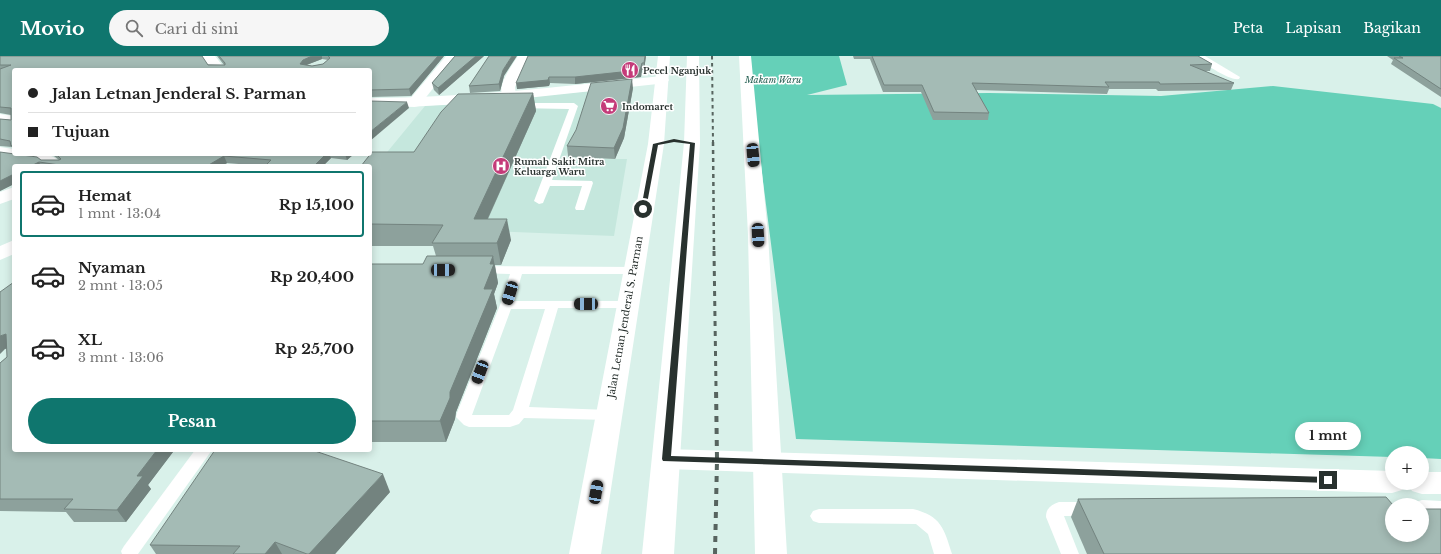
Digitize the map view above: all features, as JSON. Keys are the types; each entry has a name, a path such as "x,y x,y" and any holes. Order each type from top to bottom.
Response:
{"main road":[{"path":"208,56 217,68"},
{"path":"414,103 453,56"},
{"path":"509,96 508,87 524,56"},
{"name":"Jalan Letnan Jenderal S. Parman","path":"585,554 656,144 664,56"},
{"path":"658,554 692,143 693,56"},
{"path":"746,56 758,235 769,463 771,554"},
{"path":"372,102 414,103 509,96 662,80"},
{"path":"0,119 12,121"},
{"path":"656,144 674,140 692,143"},
{"path":"0,152 12,154"},
{"path":"27,156 47,159 53,164"},
{"path":"0,199 12,193"},
{"path":"0,240 12,242"},
{"path":"0,254 12,247"},
{"path":"666,459 1385,482"},
{"path":"1429,483 1441,483"}],"lane":[{"path":"1200,56 1214,66 1236,77"},
{"path":"456,108 574,106 539,201"},
{"path":"546,183 588,183 580,208"},
{"path":"462,270 633,270"},
{"path":"516,270 506,305 464,417 469,421 510,421 517,417 520,412 553,304"},
{"path":"506,305 628,304"},
{"path":"520,412 609,415"},
{"path":"130,550 203,452"},
{"path":"1429,507 1441,508"},
{"path":"1070,554 1055,517 1055,512 1059,509 1106,508"},
{"path":"819,516 913,516 923,518 932,524 937,532 943,554"}],"shaded area":[{"name":"Rumah Sakit Mitra Keluarga Waru","path":"590,91 565,159 627,159 614,236 372,226 372,171 425,106"}],"green space":[{"name":"Makam Waru","path":"747,56 839,56 847,85 807,95 989,93 1161,96 1273,86 1433,104 1441,108 1441,459 1429,458 1429,446 1385,446 1385,457 796,439"}],"building":[{"path":"0,56 202,56 208,65 225,65 219,56 312,56 303,60 300,64 312,66 323,64 330,58 328,56 438,56 409,89 372,90 372,68 12,68 11,146 10,141 0,139 0,119 11,120 11,108 0,107 0,69 11,65 0,65"},
{"path":"455,56 476,56 438,88 432,83"},
{"path":"489,56 512,56 503,70 499,84 469,86"},
{"path":"528,56 645,56 644,63 642,63 640,70 575,77 549,77 548,80 516,83"},
{"path":"872,56 1198,56 1212,64 1190,65 1234,83 1160,84 1159,82 1105,82 1109,87 972,83 989,113 934,112 922,85 884,85"},
{"path":"1399,56 1441,56 1441,89 1394,58 1403,58"},
{"path":"632,79 623,128 614,148 567,146 576,130 591,83"},
{"path":"533,93 474,219 507,219 497,243 432,243 443,225 372,224 372,164 363,164 369,156 372,156 372,152 414,152 441,112 458,94"},
{"path":"372,101 407,102 372,130"},
{"path":"0,152 12,154 12,156 37,157 41,160 61,159 58,156 224,156 210,164 52,164 39,162 35,164 12,164 12,175 0,181"},
{"path":"224,156 324,156 316,164 267,164 271,160"},
{"path":"427,256 493,256 490,264 494,264 484,289 493,289 450,392 450,398 440,421 372,421 372,264 423,264"},
{"path":"12,283 12,452 155,452 137,476 143,476 117,510 64,509 73,499 0,499 0,363 7,357 6,334 0,336 0,292"},
{"path":"214,452 318,452 383,474 309,554 275,542 265,554 233,554 240,546 150,545"},
{"path":"1386,497 1385,542 1429,542 1429,509 1441,509 1441,554 1104,554 1078,499"}],"railway":[{"path":"712,56 713,143"},
{"path":"713,142 714,252"},
{"path":"714,251 716,387"},
{"path":"715,554 717,460 716,386"}],"place":[{"name":"Pecel Nganjuk","path":"630,70"},
{"name":"Indomaret","path":"609,106"},
{"name":"Rumah Sakit Mitra Keluarga Waru","path":"501,166"}],"route":[{"path":"643,209 656,144 674,140 692,143 666,459 1328,480"}]}
